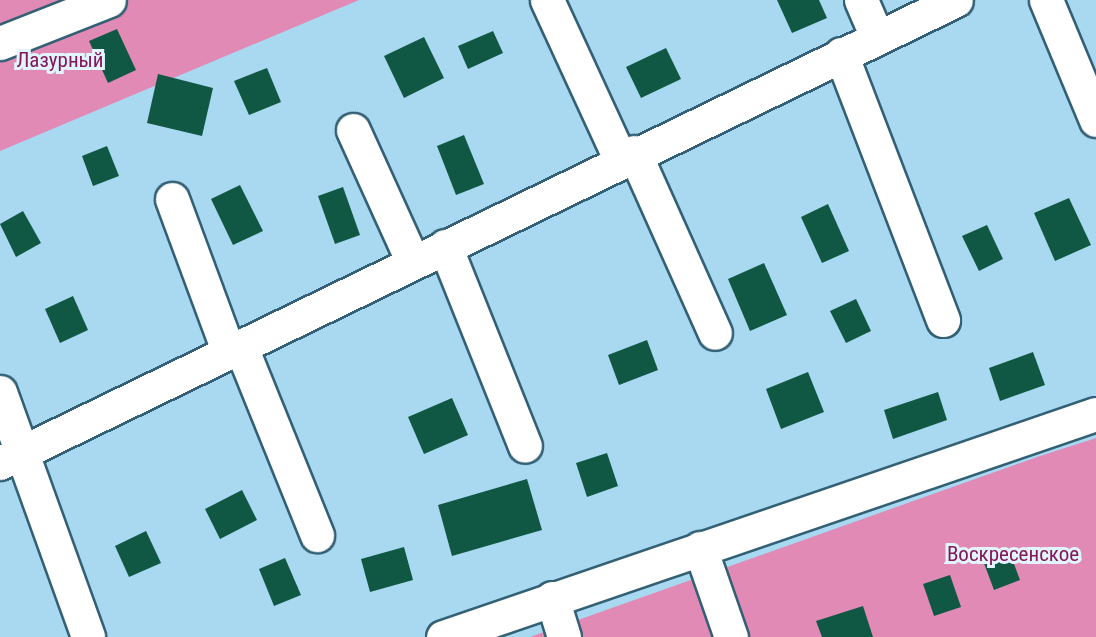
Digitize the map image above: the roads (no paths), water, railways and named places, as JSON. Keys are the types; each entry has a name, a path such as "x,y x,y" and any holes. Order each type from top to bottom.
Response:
{"street":[{"path":"0,43 109,0"},
{"path":"547,0 715,333"},
{"path":"861,0 877,37"},
{"path":"11,458 235,350 627,155 956,0"},
{"path":"1046,0 1096,120"},
{"path":"841,54 943,320"},
{"path":"353,130 413,262"},
{"path":"172,199 235,350 317,535"},
{"path":"445,246 525,446"},
{"path":"0,392 11,458 88,637"},
{"path":"442,637 1096,414"},
{"path":"700,548 731,637"},
{"path":"552,598 564,637"}],"park label":[{"name":"Лазурный","path":"60,60"},
{"name":"Воскресенское","path":"1013,554"}]}
